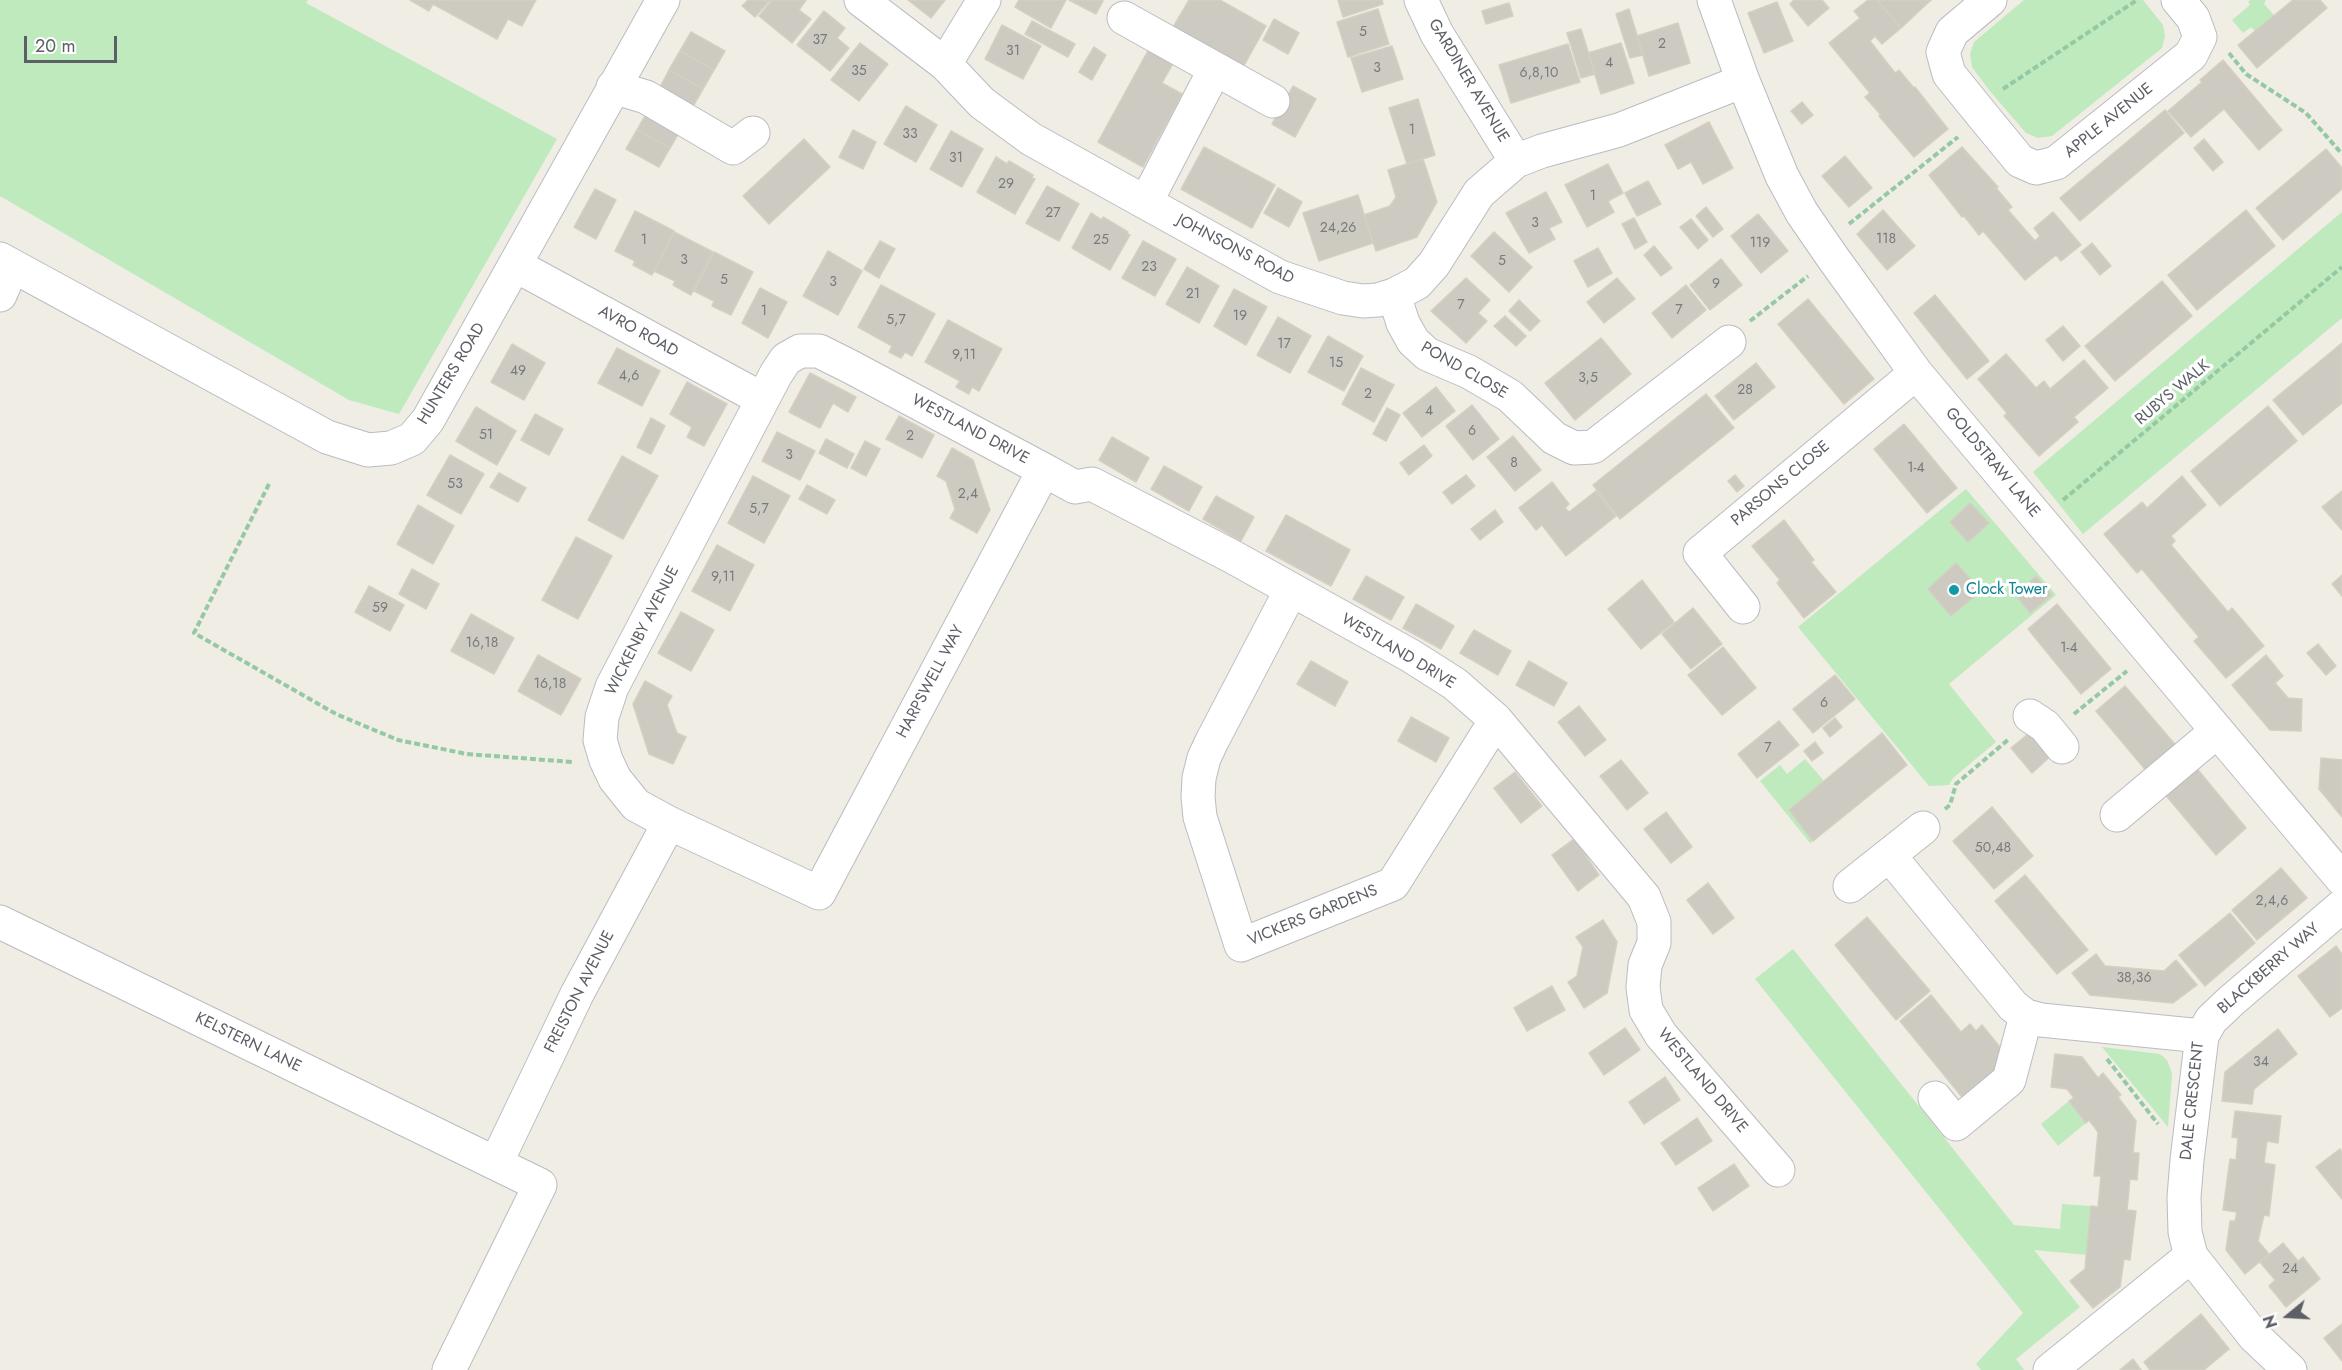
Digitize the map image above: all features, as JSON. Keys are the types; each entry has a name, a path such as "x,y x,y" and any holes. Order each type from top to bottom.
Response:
{"street":[{"name":"HUNTERS ROAD","path":"4,274 327,437 369,450 391,448 412,439 428,420 663,0"},
{"name":"JOHNSONS ROAD","path":"861,0 945,64 982,103 1032,139 1280,277 1343,298 1363,300 1378,300 1394,295 1417,283 1434,264 1479,193 1516,161 1542,151 1619,130 1743,81"},
{"path":"945,64 984,0"},
{"name":"GARDINER AVENUE","path":"1421,0 1448,53 1516,161"},
{"name":"GOLDSTRAW LANE","path":"1714,0 1743,81 1782,176 1802,213 1828,251 1916,373 2342,879"},
{"name":"APPLE AVENUE","path":"1990,0 1952,32 1943,52 1949,74 2020,161 2036,168 2056,163 2191,55 2200,37"},
{"path":"2178,0 2193,18 2200,37"},
{"path":"1124,18 1273,101"},
{"path":"1146,202 1215,69"},
{"path":"613,87 646,97 733,148 753,132"},
{"name":"AVRO ROAD","path":"515,265 762,399"},
{"name":"POND CLOSE","path":"1394,295 1403,322 1413,341 1427,354 1469,372 1510,396 1554,438 1574,448 1593,447 1729,342"},
{"name":"WICKENBY AVENUE","path":"800,351 786,359 762,399 612,687 602,717 600,740 615,779 636,805 669,823 819,893"},
{"name":"WESTLAND DRIVE","path":"800,351 819,351 1075,487 1092,484 1233,557 1411,656 1455,684 1496,720 1644,897 1654,922 1654,943 1645,965 1643,987 1646,1010 1660,1035 1778,1170"},
{"name":"PARSONS CLOSE","path":"1743,607 1700,553 1916,373"},
{"name":"HARPSWELL WAY","path":"819,893 1044,471"},
{"name":"VICKERS GARDENS","path":"1291,590 1208,750 1199,778 1200,817 1241,945 1392,884 1496,720"},
{"path":"2022,726 2045,726 2065,733"},
{"path":"2117,815 2216,732"},
{"name":"FREISTON AVENUE","path":"496,1164 577,994 669,823"},
{"path":"1850,886 1923,828"},
{"path":"1889,855 2013,1006 2026,1016 2009,1080 1956,1124 1935,1098"},
{"name":"BLACKBERRY WAY","path":"2202,1036 2211,1020 2231,1001 2342,906"},
{"name":"KELSTERN LANE","path":"0,922 540,1185 448,1370"},
{"name":"DALE CRESCENT","path":"2026,1016 2041,1020 2202,1036 2184,1197 2185,1232 2191,1256 2254,1336 2290,1370"},
{"path":"2050,1370 2191,1256"}],"path":[{"path":"1729,342 1734,334 1983,116 1994,95 2138,0"},
{"path":"2200,37 2224,48 2246,74 2306,113 2342,154"},
{"name":"RUBYS WALK","path":"2040,519 2342,267"},
{"path":"269,484 194,633 336,714 398,740 467,754 576,762 606,760"},
{"path":"2065,733 2150,652"},
{"path":"1923,828 1950,805 1956,784 2022,726"},
{"path":"2079,1024 2187,1160"}],"green space":[{"path":"0,0 308,0 306,3 557,139 399,414 349,400 0,196"},
{"path":"2024,0 2143,0 2163,25 2165,36 2162,48 2052,136 2038,138 2026,133 1989,90 1972,67 1970,54 1974,42"},
{"path":"2266,0 2264,4 2274,15 2255,31 2251,27 2243,33 2232,20 2250,5 2248,2"},
{"path":"2342,212 2342,318 2083,534 2033,472"},
{"path":"1966,489 2056,595 1949,684 1996,742 1953,778 1949,785 1929,786 1798,627"},
{"path":"1805,759 1824,781 1789,810 1813,841 1810,843 1760,781 1780,765 1787,774"},
{"path":"1793,949 2014,1225 2060,1229 2062,1204 2091,1206 2087,1255 2034,1250 2080,1307 2016,1359 2024,1370 1981,1370 1976,1364 2023,1313 1755,979"},
{"path":"2102,1047 2160,1054 2167,1060 2172,1073 2168,1127"},
{"path":"2069,1101 2086,1123 2058,1146 2041,1124"}],"building":[{"path":"410,0 536,0 522,26 508,19 497,39 433,4 429,11"},
{"path":"748,0 770,0 755,17 742,6"},
{"path":"772,0 806,0 799,10 811,19 792,43 759,16"},
{"path":"908,0 945,0 931,18"},
{"path":"1019,0 1066,0 1051,28 1015,7"},
{"path":"1069,0 1101,0 1103,1 1096,14"},
{"path":"1189,0 1220,0 1266,26 1242,69 1172,29"},
{"path":"1338,0 1382,0 1383,4 1343,17"},
{"path":"1794,0 1822,0 1829,8 1808,26 1790,4"},
{"path":"1868,0 1877,0 1901,28 1882,44 1875,36 1870,41 1895,73 1899,70 1915,87 1948,129 1914,157 1879,116 1881,115 1865,97 1870,93 1829,43 1860,18 1854,11"},
{"path":"1877,0 1931,0 1901,28"},
{"path":"2293,0 2320,0 2327,8 2257,68 2238,45"},
{"path":"1777,2 1793,41 1764,53 1748,13"},
{"path":"1509,3 1513,16 1486,24 1482,11"},
{"path":"1378,9 1389,44 1348,57 1337,22"},
{"path":"1629,9 1643,55 1630,58 1616,14"},
{"path":"824,11 845,28 837,38 849,48 830,71 797,45"},
{"path":"1274,19 1299,33 1288,54 1263,40"},
{"path":"1032,21 1075,44 1068,57 1025,34"},
{"path":"1678,23 1690,63 1649,76 1637,36"},
{"path":"1002,25 1041,46 1023,79 985,59"},
{"path":"1581,29 1595,74 1581,78 1567,33"},
{"path":"691,32 725,51 714,70 680,51"},
{"path":"860,43 888,64 859,101 831,80"},
{"path":"1621,43 1634,83 1601,94 1588,53"},
{"path":"1568,44 1580,82 1511,103 1499,65"},
{"path":"1392,46 1403,79 1362,92 1351,58"},
{"path":"1094,47 1106,55 1092,80 1079,72"},
{"path":"1150,47 1175,60 1162,83 1182,94 1143,167 1098,142"},
{"path":"680,51 714,70 703,89 669,70"},
{"path":"2223,60 2282,130 2259,150 2224,109 2191,137 2168,111 2202,82 2200,80"},
{"path":"669,70 703,89 692,108 659,89"},
{"path":"1293,86 1316,99 1295,137 1272,124"},
{"path":"1418,99 1435,155 1407,164 1389,108"},
{"path":"1802,102 1813,115 1802,124 1791,111"},
{"path":"906,106 937,125 916,162 884,144"},
{"path":"2165,110 2184,133 2080,221 2060,198"},
{"path":"648,111 681,129 670,148 637,130"},
{"path":"1709,122 1733,168 1703,184 1691,162 1678,169 1665,145"},
{"path":"637,130 670,148 659,167 626,149"},
{"path":"853,130 876,142 863,169 839,157"},
{"path":"951,131 983,149 962,187 930,169"},
{"path":"804,139 830,167 769,224 743,196"},
{"path":"2204,139 2223,162 2213,171 2194,148"},
{"path":"1204,147 1275,185 1252,228 1181,189"},
{"path":"1962,147 1998,187 1996,188 2012,207 2008,210 2035,241 2040,236 2034,228 2053,212 2081,245 2061,261 2056,255 2025,280 1983,231 1979,235 1964,216 1962,217 1929,175"},
{"path":"2326,149 2342,168 2342,189 2283,240 2256,208"},
{"path":"1845,156 1872,188 1849,207 1822,176"},
{"path":"996,157 1007,164 1009,161 1033,175 1032,178 1035,179 1015,214 977,192"},
{"path":"1423,159 1437,202 1417,237 1376,251 1364,215 1390,206 1396,197 1388,170"},
{"path":"1608,164 1623,193 1608,201 1614,212 1587,227 1565,185"},
{"path":"1648,181 1661,204 1637,216 1625,193"},
{"path":"1047,186 1079,204 1059,241 1026,223"},
{"path":"1278,188 1302,202 1289,227 1264,213"},
{"path":"595,189 616,200 596,239 574,227"},
{"path":"1546,192 1562,222 1549,228 1555,239 1529,253 1506,213"},
{"path":"1358,195 1373,243 1319,261 1303,213"},
{"path":"1706,207 1723,229 1713,237 1696,216"},
{"path":"1883,210 1915,246 1887,270 1857,234"},
{"path":"2246,210 2275,246 2197,310 2168,275"},
{"path":"635,211 674,231 652,275 633,265 635,261 615,251"},
{"path":"1091,213 1102,220 1103,217 1130,235 1110,270 1072,248"},
{"path":"1758,214 1788,251 1761,273 1731,236"},
{"path":"1634,218 1647,242 1635,249 1622,224"},
{"path":"1691,219 1708,240 1698,249 1680,227"},
{"path":"674,232 713,252 691,295 673,285 675,281 654,271"},
{"path":"1494,232 1532,267 1509,292 1471,256"},
{"path":"880,241 895,249 879,278 864,269"},
{"path":"1143,241 1176,259 1155,296 1122,278"},
{"path":"2092,243 2111,266 2100,275 2081,252"},
{"path":"1654,246 1672,268 1661,276 1644,255"},
{"path":"1598,248 1612,273 1588,287 1574,261"},
{"path":"828,251 862,271 838,315 803,296"},
{"path":"714,252 753,272 731,315 712,306 714,301 694,291"},
{"path":"1721,259 1742,285 1710,310 1690,285"},
{"path":"1187,267 1219,286 1199,323 1166,304"},
{"path":"1466,278 1490,300 1478,313 1487,321 1466,343 1431,311"},
{"path":"1617,278 1635,299 1604,323 1587,302"},
{"path":"2162,281 2192,316 2115,381 2085,346"},
{"path":"881,285 935,314 912,356 905,352 901,358 889,352 892,346 858,327"},
{"path":"1686,285 1706,310 1672,338 1652,313"},
{"path":"760,288 787,302 768,338 742,323"},
{"path":"1234,289 1267,307 1246,345 1214,326"},
{"path":"1935,295 1989,361 1967,379 1914,313"},
{"path":"1808,299 1874,379 1844,404 1778,324"},
{"path":"1519,300 1540,321 1530,331 1509,311"},
{"path":"1505,316 1526,336 1516,346 1494,326"},
{"path":"1278,317 1311,336 1290,373 1257,355"},
{"path":"948,320 1002,349 979,391 972,387 969,394 956,387 960,381 925,362"},
{"path":"2063,326 2080,346 2063,361 2046,340"},
{"path":"1328,336 1363,356 1344,391 1308,372"},
{"path":"1601,338 1631,374 1575,420 1545,383"},
{"path":"2342,343 2342,403 2303,435 2273,400"},
{"path":"512,344 545,363 524,400 491,382"},
{"path":"617,348 660,371 642,406 598,383"},
{"path":"2006,354 2036,388 2044,381 2050,389 2084,360 2108,388 2074,417 2078,422 2039,456 2004,416 2007,413 1978,379"},
{"path":"1756,363 1775,387 1734,420 1715,396"},
{"path":"1361,368 1394,385 1374,422 1342,404"},
{"path":"810,373 856,397 848,412 833,403 820,428 789,412"},
{"path":"687,382 727,404 704,446 687,437 692,427 670,414"},
{"path":"1436,387 1455,411 1422,437 1403,413"},
{"path":"1706,394 1734,428 1620,519 1593,485"},
{"path":"1472,405 1499,439 1473,460 1446,426"},
{"path":"2268,406 2297,441 2220,506 2191,471"},
{"path":"476,407 516,431 497,465 456,441"},
{"path":"1387,408 1400,415 1386,441 1373,434"},
{"path":"535,414 563,429 549,455 521,440"},
{"path":"899,416 934,435 922,458 886,439"},
{"path":"651,418 665,426 651,454 637,447"},
{"path":"1904,424 1957,488 1927,513 1874,449"},
{"path":"777,432 815,451 800,480 762,461"},
{"path":"1513,436 1541,470 1515,491 1487,457"},
{"path":"1112,437 1149,458 1136,482 1099,460"},
{"path":"826,439 854,454 847,468 819,453"},
{"path":"865,441 880,449 866,476 851,468"},
{"path":"1424,445 1432,456 1409,475 1400,463"},
{"path":"952,448 973,460 990,510 977,533 950,518 955,509 946,481 937,476"},
{"path":"450,455 484,474 461,514 427,495"},
{"path":"622,456 658,476 623,539 588,520"},
{"path":"1164,466 1202,487 1189,511 1151,489"},
{"path":"499,473 526,488 518,502 490,487"},
{"path":"1466,475 1475,486 1452,504 1443,492"},
{"path":"1735,475 1744,486 1737,492 1728,481"},
{"path":"753,476 790,496 764,543 728,523"},
{"path":"2182,476 2206,505 2171,536 2175,541 2171,545 2228,612 2232,608 2264,646 2226,678 2194,641 2199,637 2142,569 2137,573 2104,534 2142,502 2147,508"},
{"path":"1552,482 1569,504 1565,508 1569,512 1596,491 1616,516 1566,556 1542,525 1536,530 1519,508"},
{"path":"807,485 835,500 827,514 799,499"},
{"path":"2342,491 2342,530 2322,507"},
{"path":"1216,496 1254,517 1241,541 1203,519"},
{"path":"1970,503 1989,523 1968,542 1950,522"},
{"path":"418,505 454,526 433,564 397,544"},
{"path":"1495,510 1503,522 1480,540 1471,529"},
{"path":"1286,515 1350,550 1331,586 1266,551"},
{"path":"1784,520 1814,560 1811,562 1836,592 1804,618 1777,583 1780,580 1752,546"},
{"path":"576,537 612,556 578,619 542,600"},
{"path":"717,545 754,565 730,611 692,591"},
{"name":"Clock Tower","path":"1956,563 1981,591 1951,616 1928,589"},
{"path":"412,569 439,584 426,609 399,594"},
{"path":"2342,575 2342,596 2332,584"},
{"path":"1366,576 1404,597 1391,620 1353,599"},
{"path":"2036,576 2052,595 2030,613 2015,594"},
{"path":"1642,580 1674,622 1641,649 1608,609"},
{"path":"369,586 404,605 390,631 355,612"},
{"path":"1416,604 1454,626 1441,649 1403,628"},
{"path":"2057,604 2111,669 2081,694 2028,629"},
{"path":"1693,608 1722,644 1691,669 1662,634"},
{"path":"681,612 714,630 691,671 658,653"},
{"path":"471,614 514,638 494,674 451,651"},
{"path":"1474,630 1511,651 1498,675 1460,653"},
{"path":"2318,644 2336,666 2326,675 2307,653"},
{"path":"1723,647 1756,688 1722,715 1688,675"},
{"path":"538,655 581,679 561,715 518,691"},
{"path":"2266,655 2283,676 2275,683 2288,698 2302,699 2301,731 2270,730 2232,685"},
{"path":"1311,661 1348,682 1335,706 1297,684"},
{"path":"1529,661 1567,683 1554,706 1516,685"},
{"path":"1835,675 1855,699 1813,733 1793,709"},
{"path":"645,681 672,696 667,705 677,733 686,737 673,764 649,754 633,704"},
{"path":"2125,686 2179,749 2149,774 2096,711"},
{"path":"1579,706 1606,740 1585,756 1558,722"},
{"path":"1411,717 1449,738 1436,762 1398,741"},
{"path":"1835,718 1842,727 1830,737 1823,728"},
{"path":"1779,721 1799,745 1757,778 1738,754"},
{"path":"2033,730 2053,754 2032,773 2011,748"},
{"path":"1882,733 1907,765 1813,841 1789,810"},
{"path":"1815,742 1823,753 1812,761 1804,751"},
{"path":"2321,758 2342,760 2342,817 2319,789"},
{"path":"1621,760 1648,793 1627,810 1600,776"},
{"path":"2194,765 2246,828 2216,855 2163,792"},
{"path":"1515,772 1542,806 1521,823 1494,788"},
{"path":"1992,807 2033,856 1994,889 1953,841"},
{"path":"1666,812 1692,847 1671,863 1644,829"},
{"path":"1574,839 1599,875 1578,891 1552,855"},
{"path":"2281,868 2307,898 2257,940 2232,910"},
{"path":"2025,875 2088,950 2057,974 1995,901"},
{"path":"1708,883 1734,918 1713,934 1687,900"},
{"path":"2230,913 2255,943 2205,986 2179,955"},
{"path":"1867,917 1930,991 1896,1020 1835,945"},
{"path":"1603,920 1617,942 1607,993 1584,1008 1568,982 1577,976 1583,947 1576,937"},
{"path":"2336,946 2342,954 2342,1008 2330,1017 2298,976"},
{"path":"2096,954 2105,966 2164,971 2176,960 2197,985 2173,1003 2090,995 2072,973"},
{"path":"1552,986 1565,1010 1527,1031 1514,1008"},
{"path":"1931,995 1961,1032 1970,1024 1976,1031 1982,1025 2004,1052 1998,1058 2003,1064 1962,1097 1900,1021"},
{"path":"1625,1028 1640,1050 1604,1075 1589,1053"},
{"path":"2278,1029 2297,1054 2254,1089 2252,1104 2222,1101 2225,1072"},
{"path":"2055,1054 2082,1057 2098,1078 2103,1073 2121,1095 2118,1097 2136,1121 2133,1153 2139,1153 2137,1180 2130,1179 2127,1210 2136,1211 2130,1260 2124,1259 2120,1287 2093,1308 2070,1281 2085,1269 2091,1206 2098,1207 2101,1176 2094,1176 2098,1132 2089,1120 2086,1123 2069,1101 2074,1098 2067,1089 2051,1087"},
{"path":"1665,1077 1680,1100 1644,1124 1629,1102"},
{"path":"2235,1111 2281,1116 2278,1143 2267,1141 2264,1163 2275,1165 2269,1216 2264,1215 2258,1241 2269,1254 2245,1274 2226,1250 2230,1221 2235,1221 2237,1212 2223,1210 2230,1159 2236,1160 2238,1138 2232,1137"},
{"path":"1697,1118 1712,1141 1676,1165 1661,1143"},
{"path":"2340,1149 2342,1152 2342,1199 2316,1167"},
{"path":"1734,1164 1749,1186 1713,1211 1698,1188"},
{"path":"2283,1243 2298,1261 2303,1257 2320,1279 2286,1307 2269,1286 2275,1280 2260,1262"},
{"path":"2201,1314 2229,1349 2204,1370 2150,1370 2144,1362"},
{"path":"2342,1324 2342,1361 2324,1338"},
{"path":"2133,1359 2141,1370 2120,1370"}],"place":[{"name":"Clock Tower","path":"1954,590"}]}
